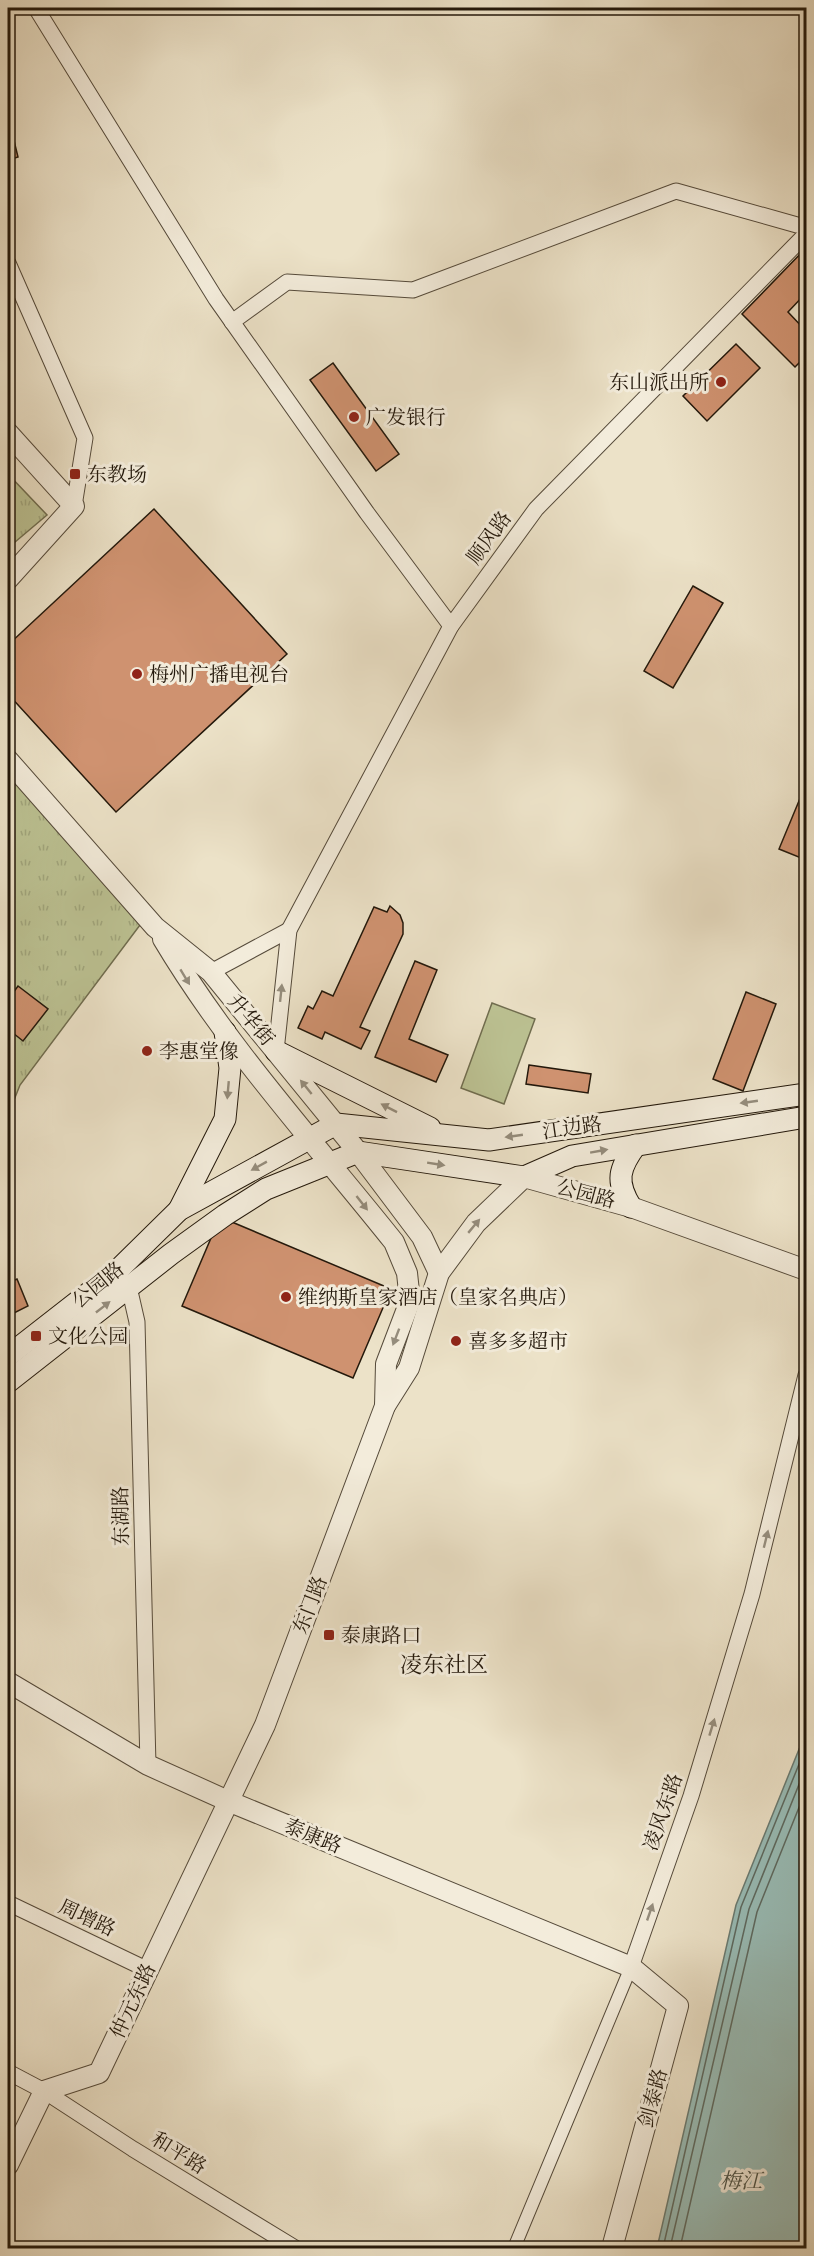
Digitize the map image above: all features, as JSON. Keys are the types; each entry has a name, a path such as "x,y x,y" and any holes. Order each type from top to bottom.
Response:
{"main road":[{"path":"178,1210 225,1119 230,1068 225,1032"},
{"path":"276,1051 442,1134"},
{"name":"江边路","path":"336,1124 489,1140 807,1094"},
{"name":"江边路","path":"524,1177 572,1156 807,1117"},
{"name":"公园路","path":"8,1382 123,1279 178,1210 336,1124"},
{"path":"630,1207 621,1190 620,1174 625,1160 636,1145"},
{"name":"公园路","path":"8,1356 123,1279 266,1189 358,1152 524,1177"}],"street":[{"path":"36,8 232,322 450,626"},
{"path":"232,322 287,282 413,290 676,191 802,230"},
{"name":"顺风路","path":"276,1051 289,930 450,626 536,509 802,230"},
{"path":"8,263 85,438 74,506 8,579"},
{"path":"8,433 74,506"},
{"name":"升华街","path":"8,760 155,927 193,989 330,1163"},
{"name":"升华街","path":"155,927 211,972 358,1152"},
{"path":"211,972 289,930"},
{"path":"358,1152 422,1237 439,1273"},
{"name":"东门路","path":"330,1163 393,1242 407,1273 410,1301 386,1364 385,1406"},
{"name":"东门路","path":"228,1801 265,1725 385,1406 409,1368 439,1273 476,1223 524,1177"},
{"name":"公园路","path":"524,1177 630,1207 807,1270"},
{"name":"东湖路","path":"123,1279 137,1322 148,1765"},
{"name":"凌风东路","path":"514,2248 631,1967 691,1796 749,1605 807,1375"},
{"name":"泰康路","path":"8,1682 148,1765 228,1801 631,1967"},
{"name":"仲元东路","path":"44,2091 99,2073 228,1801"},
{"name":"周增路","path":"8,1903 148,1970"},
{"name":"剑泰路","path":"612,2248 678,2006 631,1967"},
{"name":"和平路","path":"8,2072 44,2091 133,2149 295,2248"},
{"path":"8,2165 44,2091"}],"green space":[{"path":"8,474 47,515 8,548"},
{"path":"8,754 146,917 20,1085 8,1115"},
{"path":"492,1003 535,1019 504,1104 461,1088"}],"water":[{"name":"梅江","path":"806,1732 806,2248 657,2248 736,1905"}],"building":[{"path":"8,116 18,157 8,160"},
{"path":"806,248 806,293 788,312 806,331 806,356 795,367 742,314"},
{"name":"东山派出所","path":"736,344 760,368 707,421 683,396"},
{"name":"广发银行","path":"333,363 399,454 376,471 310,380"},
{"name":"梅州广播电视台","path":"154,509 287,654 116,812 8,694 8,645"},
{"path":"693,586 723,603 673,688 644,671"},
{"path":"806,784 806,860 779,849"},
{"path":"390,906 400,915 403,934 360,1027 370,1031 361,1049 325,1032 322,1039 298,1028 308,1006 313,1009 322,991 333,996 374,907 387,912"},
{"path":"415,961 437,970 409,1039 448,1055 436,1082 375,1057"},
{"path":"18,986 48,1009 23,1041 8,1029 8,1000"},
{"path":"746,992 776,1004 743,1091 713,1079"},
{"path":"529,1065 591,1074 588,1093 526,1084"},
{"name":"维纳斯皇家酒店（皇家名典店）","path":"220,1217 391,1289 353,1378 182,1306"},
{"path":"17,1279 28,1306 8,1316 8,1283"}],"place":[{"name":"东山派出所","path":"721,382"},
{"name":"广发银行","path":"354,417"},
{"name":"东教场","path":"75,474"},
{"name":"梅州广播电视台","path":"137,674"},
{"name":"李惠堂像","path":"147,1051"},
{"name":"维纳斯皇家酒店（皇家名典店）","path":"286,1297"},
{"name":"文化公园","path":"36,1336"},
{"name":"喜多多超市","path":"456,1341"},
{"name":"泰康路口","path":"329,1635"}],"district":[{"name":"凌东社区","path":"444,1665"}]}
